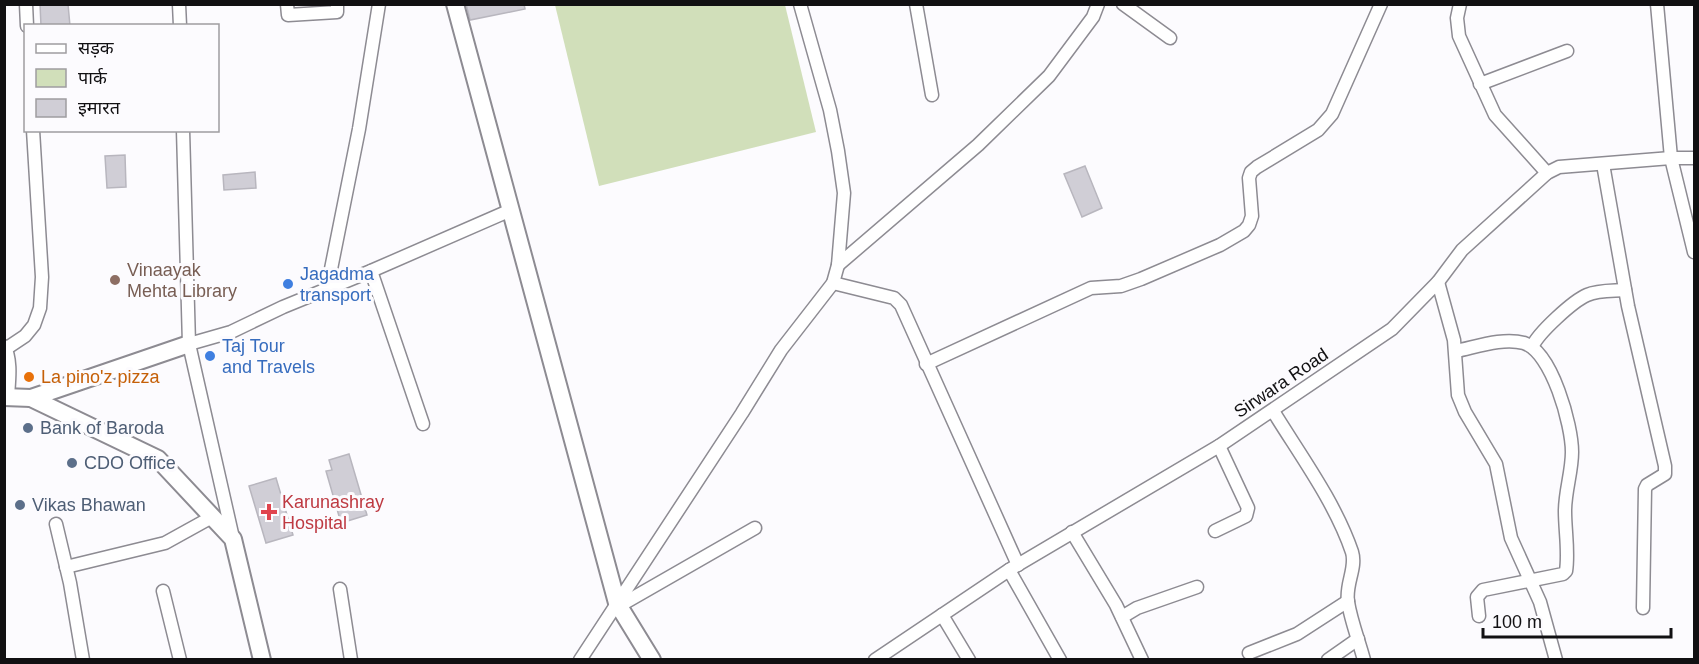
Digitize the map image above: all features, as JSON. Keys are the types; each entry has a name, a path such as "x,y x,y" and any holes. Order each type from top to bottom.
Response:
{"street":[{"path":"26,4 27,24"},
{"path":"179,4 180,24"},
{"path":"287,4 288,15 337,12 337,4"},
{"path":"327,289 359,129 379,4"},
{"path":"455,4 618,605 652,660"},
{"path":"580,660 618,605 781,350 832,283 838,265 844,193 830,110 800,4"},
{"path":"915,4 932,94"},
{"path":"838,265 978,145 1049,76 1093,17 1098,4"},
{"path":"1123,4 1170,38"},
{"path":"926,364 1091,288 1121,286 1141,279 1220,245 1244,231 1252,216 1249,183 1251,172 1327,123 1381,4"},
{"path":"1461,4 1457,18 1459,36 1480,84 1501,123 1547,173"},
{"path":"1658,4 1671,158 1695,252"},
{"path":"1480,84 1567,51"},
{"path":"33,132 42,277 40,308 34,325 25,336 6,347 7,397 31,398 231,332 282,307 511,210"},
{"path":"183,132 189,344 262,660"},
{"name":"Sirwara Road","path":"875,660 1013,568 1219,446 1392,329 1438,282 1462,250 1547,173 1559,167 1695,158"},
{"path":"1603,165 1625,290 1665,466 1665,474 1647,485 1645,489 1643,608"},
{"path":"371,271 423,424"},
{"path":"1438,282 1456,351 1458,395 1465,412 1496,464 1511,538 1540,602 1556,660"},
{"path":"832,283 894,298 901,305 1013,568 1060,660"},
{"path":"1532,347 1535,339 1544,329 1586,296 1625,290"},
{"path":"1456,351 1510,342 1523,343 1532,347 1541,356 1561,393 1572,448 1565,510 1567,568 1563,574 1483,590 1477,597 1479,615"},
{"path":"31,398 158,459 233,539"},
{"path":"1273,411 1325,495 1352,552 1353,565 1348,584 1348,601 1364,660"},
{"path":"1215,531 1248,513 1248,508 1219,446"},
{"path":"66,567 165,543 212,517"},
{"path":"56,524 83,660"},
{"path":"618,605 755,528"},
{"path":"1072,532 1122,617 1142,660"},
{"path":"1122,617 1137,608 1197,586"},
{"path":"340,589 351,660"},
{"path":"163,591 180,660"},
{"path":"1250,653 1297,634 1348,601"},
{"path":"942,615 969,660"},
{"path":"1328,660 1358,639"}],"green space":[{"path":"555,5 785,5 816,132 599,186"}],"building":[{"path":"40,4 68,4 70,24 41,24"},
{"path":"466,4 524,4 525,9 470,20"},
{"path":"125,155 126,187 107,188 105,156"},
{"path":"1085,166 1102,208 1082,217 1064,174"},
{"path":"255,172 256,188 224,190 223,175"},
{"path":"349,454 367,515 341,523 326,471 332,470 329,460"},
{"path":"276,478 293,535 266,543 249,486"}],"place":[{"name":"Vinaayak Mehta Library","path":"115,280"},
{"name":"Jagadma transport","path":"288,284"},
{"name":"Taj Tour and Travels","path":"210,356"},
{"name":"La pino'z pizza","path":"29,377"},
{"name":"Bank of Baroda","path":"28,428"},
{"name":"CDO Office","path":"72,463"},
{"name":"Vikas Bhawan","path":"20,505"},
{"name":"Karunashray Hospital","path":"269,512"}]}
